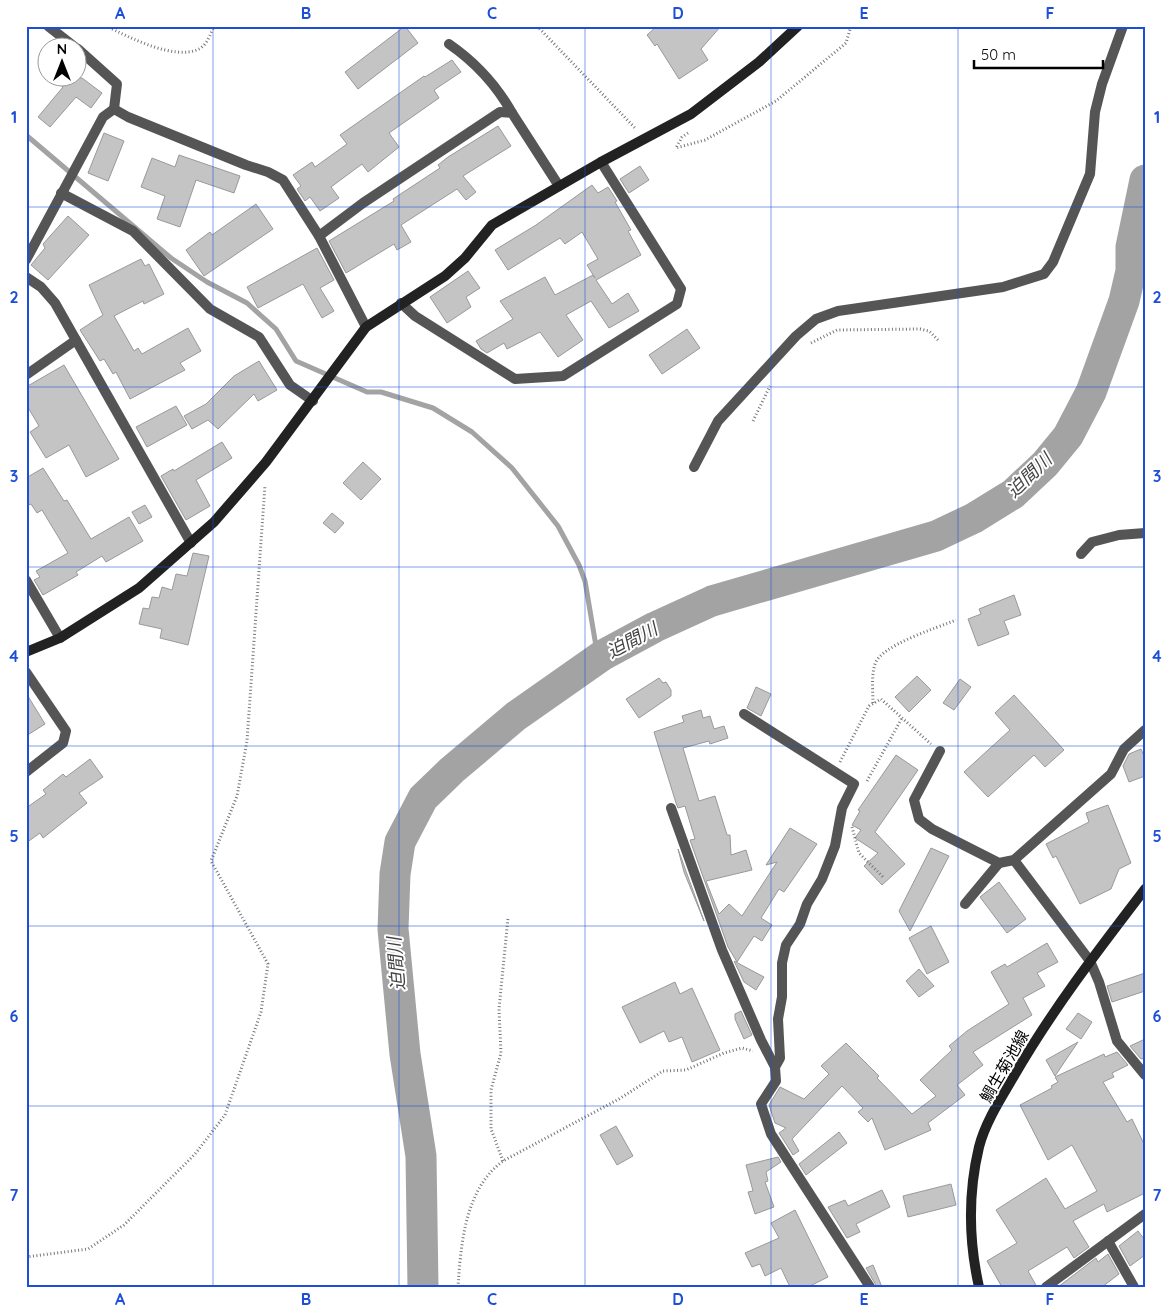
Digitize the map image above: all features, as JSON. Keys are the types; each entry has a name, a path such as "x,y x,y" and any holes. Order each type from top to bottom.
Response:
{"street":[{"path":"48,26 64,38"},
{"path":"26,652 60,638 139,588 214,522 266,462 366,327 445,276 465,258 492,225 601,162 690,114 760,62 798,26"},
{"path":"694,467 718,421 796,336 816,319 838,311 1003,287 1044,274 1052,262 1090,174 1095,112 1102,84 1123,26"},
{"path":"449,44 470,58 504,99 560,186"},
{"path":"26,260 103,117 114,109 117,84 88,58"},
{"path":"114,109 128,117 246,166 268,172 283,180 319,236 366,327"},
{"path":"319,236 363,203 500,112 512,113"},
{"path":"401,304 415,316 515,379 563,376 677,304 681,289 601,162"},
{"path":"61,193 133,231 210,309 259,337 290,385 313,401"},
{"path":"26,276 42,287 54,303 191,543"},
{"path":"26,375 76,340"},
{"path":"1081,554 1092,542 1119,535 1145,533"},
{"path":"26,580 60,638"},
{"path":"26,672 66,731 64,743 26,772"},
{"path":"744,714 854,784 842,808 835,846 822,878 807,904 800,924 786,944 782,964 782,997 778,1019 780,1058 775,1067"},
{"path":"964,904 999,863 1014,860 1111,774 1124,749 1145,730"},
{"path":"940,751 914,800 919,819 932,829 999,863"},
{"path":"671,808 722,950 761,1040 775,1067 776,1080 761,1104 771,1134 870,1287"},
{"path":"1014,860 1090,961 1100,982 1117,1041 1145,1075"},
{"name":"鯛生菊池線","path":"979,1287 973,1258 971,1207 980,1146 999,1101 1029,1049 1090,961 1145,889"},
{"path":"1046,1287 1145,1214"},
{"path":"1108,1241 1134,1287"}],"path":[{"path":"106,26 147,45 178,52 199,49 205,44 214,26"},
{"path":"537,26 645,138"},
{"path":"696,127 682,137 676,148 705,140 776,101 846,43 851,26"},
{"path":"804,347 837,330 920,329 929,331 939,340"},
{"path":"753,420 774,380"},
{"path":"26,1257 88,1249 124,1226 194,1154 225,1115 260,1012 268,964 211,861 237,796 247,741 266,462"},
{"path":"873,704 873,677 876,662 887,649 956,620"},
{"path":"835,772 869,706 881,700 940,751"},
{"path":"863,787 902,718"},
{"path":"851,821 859,853 883,876"},
{"path":"503,1161 491,1129 491,1090 501,1053 498,1009 508,918"},
{"path":"458,1287 468,1210 481,1183 491,1170 503,1161 619,1099 663,1071 686,1070 724,1053 742,1048 756,1052"}],"building":[{"path":"405,26 418,43 358,89 345,72"},
{"path":"657,26 721,26 701,49 708,60 679,79 657,44 655,46 647,35"},
{"path":"452,60 461,72 434,90 439,98 389,133 399,147 368,172 362,164 331,187 339,198 320,211 310,197 305,201 297,189 301,186 293,175 312,162 315,167 347,144 340,135 424,76"},
{"path":"88,82 102,93 91,108 76,97 50,127 38,117 62,88 88,88"},
{"path":"498,126 511,146 463,176 476,192 466,200 457,189 401,225 411,242 397,250 394,244 346,273 329,241 394,201 393,199 440,168 438,165 448,157"},
{"path":"104,133 124,141 108,181 88,173"},
{"path":"179,155 240,176 234,193 196,180 180,227 157,219 165,196 141,187 152,158 175,167"},
{"path":"640,166 649,180 629,193 620,179"},
{"path":"592,185 598,193 608,187 617,201 615,202 631,230 628,231 641,255 596,280 612,304 628,293 639,311 609,328 591,301 566,315 583,340 558,357 540,332 507,349 504,343 487,353 481,349 476,341 513,319 500,301 545,277 555,295 593,275 595,278 587,265 598,259 582,232 565,244 560,238 508,270 495,250 536,225"},
{"path":"256,204 273,229 204,276 186,250 210,232 212,235"},
{"path":"68,216 89,235 48,280 31,265 45,248 43,244"},
{"path":"317,248 334,280 320,288 334,311 322,318 303,284 258,308 247,287"},
{"path":"141,259 145,266 149,264 164,294 144,304 143,301 114,316 134,351 138,348 142,354 188,328 201,351 180,363 185,370 130,399 116,372 113,374 104,359 100,361 80,330 103,315 89,285"},
{"path":"468,271 480,288 466,297 471,307 447,323 430,297"},
{"path":"687,329 700,348 662,374 649,355"},
{"path":"259,361 277,390 258,401 254,394 218,429 208,420 192,429 184,416 206,404 234,376"},
{"path":"64,365 119,459 86,477 69,445 46,458 30,432 39,426 26,404 26,387"},
{"path":"176,406 187,425 147,447 136,427"},
{"path":"222,442 232,458 196,480 210,506 186,520 161,476 173,469 174,471"},
{"path":"363,462 381,479 361,500 343,483"},
{"path":"43,468 64,501 67,500 91,539 129,517 143,541 106,562 102,556 76,572 78,575 43,595 34,580 40,577 36,571 68,553 42,510 37,513 31,504 26,506 26,478"},
{"path":"145,505 152,517 139,524 132,512"},
{"path":"332,513 344,523 335,533 323,523"},
{"path":"193,553 209,556 188,645 160,638 162,629 139,624 143,608 149,609 152,597 159,598 162,587 172,590 176,574 187,576"},
{"path":"1014,595 1021,615 1004,621 1009,634 978,646 968,619 981,614 979,609"},
{"path":"917,676 931,690 909,712 895,697"},
{"path":"659,678 663,683 666,682 671,690 671,696 639,718 626,699"},
{"path":"960,679 971,687 954,710 943,703"},
{"path":"756,687 771,694 761,716 747,708"},
{"path":"26,693 45,724 26,736"},
{"path":"1014,695 1064,750 1045,767 1034,755 988,797 964,772 1010,730 995,713"},
{"path":"701,710 703,718 710,716 714,729 724,726 728,738 710,744 709,741 683,748 699,801 715,796 727,835 730,835 731,855 746,850 752,870 706,881 719,914 729,904 742,916 777,862 766,865 790,828 817,844 784,892 779,889 761,918 772,925 762,941 754,936 737,962 728,947 690,840 695,839 685,806 678,808 654,732 684,722 682,716"},
{"path":"1141,749 1145,758 1145,776 1129,782 1123,766 1129,754"},
{"path":"896,755 918,770 875,832 905,864 882,885 864,866 878,853 855,838 861,830 852,825 860,811 858,810"},
{"path":"90,759 103,777 79,793 87,803 43,838 40,833 26,843 26,808 46,794 43,790 63,774 66,777"},
{"path":"1108,805 1131,863 1119,869 1111,889 1080,904 1056,856 1053,858 1046,844 1089,822 1086,813"},
{"path":"931,848 949,856 910,931 899,911"},
{"path":"678,849 704,921 684,872"},
{"path":"999,882 1026,919 1007,933 980,897"},
{"path":"931,926 949,962 927,974 909,938"},
{"path":"1047,943 1058,962 1037,973 1045,986 1023,998 1032,1015 973,1052 983,1065 957,1085 965,1095 928,1123 931,1130 885,1150 872,1118 868,1122 858,1112 863,1108 842,1086 792,1139 799,1151 793,1155 779,1133 786,1128 775,1123 769,1105 780,1087 804,1099 829,1074 821,1066 846,1043 879,1076 877,1078 912,1114 936,1096 920,1080 952,1050 949,1046 967,1031 1009,1004 991,972 1005,964 1007,967"},
{"path":"734,961 764,977 756,990 744,982"},
{"path":"919,969 934,986 919,997 906,981"},
{"path":"1145,973 1145,991 1112,1002 1107,986"},
{"path":"675,982 680,994 692,988 720,1050 692,1062 682,1037 669,1042 664,1031 640,1043 622,1007"},
{"path":"741,1011 752,1035 744,1039 735,1019 735,1014"},
{"path":"1078,1013 1092,1022 1081,1039 1066,1029"},
{"path":"1145,1039 1145,1058 1141,1059 1130,1046"},
{"path":"1078,1042 1055,1076 1046,1060"},
{"path":"1117,1052 1128,1065 1112,1073 1114,1077 1103,1082 1127,1122 1132,1119 1145,1146 1145,1193 1107,1212 1104,1204 1073,1221 1089,1247 1074,1258 1067,1247 1028,1271 1037,1287 1002,1287 987,1261 1017,1243 996,1210 1046,1178 1065,1209 1097,1191 1072,1145 1048,1160 1020,1105 1052,1088 1051,1086 1058,1082 1055,1077 1104,1054 1105,1057"},
{"path":"616,1126 633,1156 617,1165 600,1135"},
{"path":"839,1132 847,1143 806,1175 799,1164"},
{"path":"778,1157 781,1162 766,1172 768,1181 765,1182 774,1207 755,1214 748,1192 753,1191 746,1165"},
{"path":"951,1184 956,1205 908,1217 903,1196"},
{"path":"882,1190 890,1207 856,1224 860,1232 847,1238 828,1207 845,1200 848,1206"},
{"path":"795,1210 828,1277 808,1287 790,1287 781,1268 765,1276 760,1264 752,1267 745,1253 779,1238 771,1223"},
{"path":"1138,1231 1145,1240 1145,1255 1130,1266 1119,1246"},
{"path":"1108,1254 1119,1274 1102,1287 1058,1287 1096,1258 1098,1262"},
{"path":"873,1265 882,1287 877,1287 866,1268"}],"waterway":[{"path":"26,135 171,258 207,282 247,303 276,329 296,361 367,392 381,392 433,408 472,432 512,468 558,526 579,565 585,581 598,658"},
{"name":"迫間川","path":"423,1287 421,1156 405,1054 393,929 395,874 400,842 423,798 452,770 516,716 603,655 655,627 712,601 936,536 974,518 1013,494 1045,464 1068,436 1091,392 1124,301 1131,271 1131,247 1145,180"}]}
